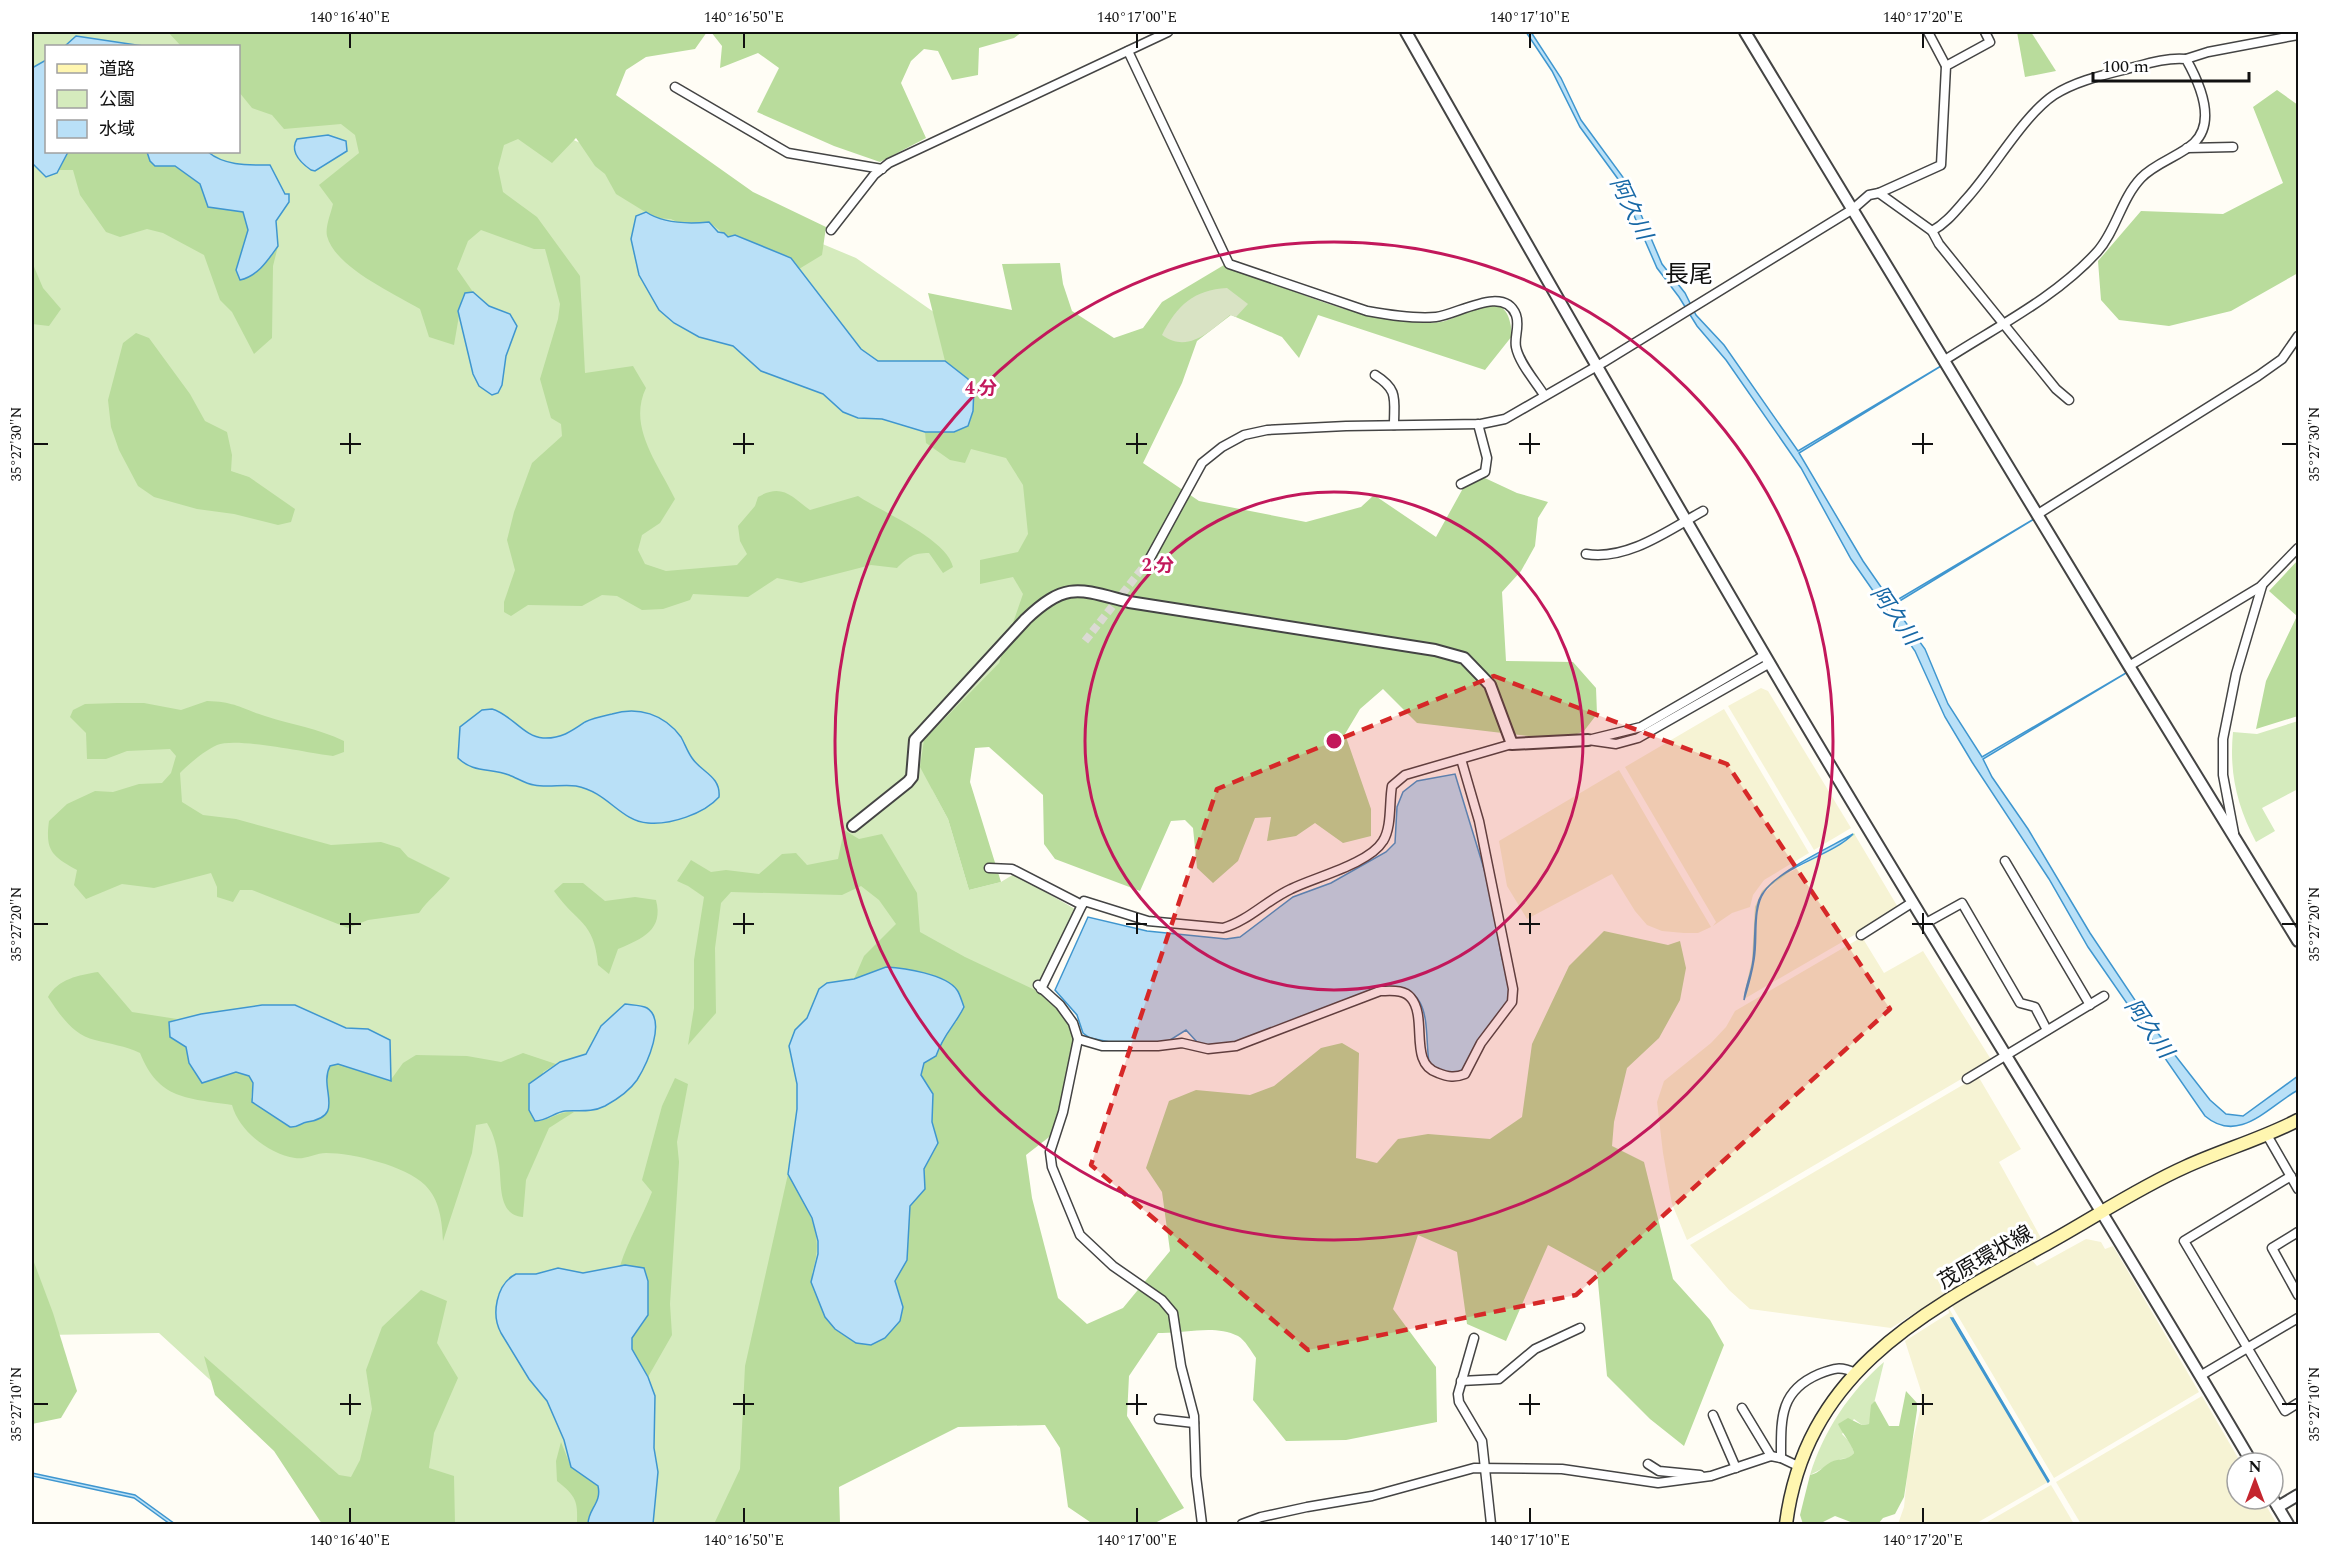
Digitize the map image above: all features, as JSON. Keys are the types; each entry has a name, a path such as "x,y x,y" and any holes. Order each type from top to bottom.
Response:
{"main road":[{"name":"茂原環状線","path":"1786,1524 1800,1467 1824,1417 1855,1373 1901,1330 2102,1212 2182,1168 2267,1135 2298,1120"}],"street":[{"path":"831,230 882,169 910,151 1167,32"},
{"path":"1406,32 1594,365 1767,659 2245,1451"},
{"path":"1745,32 2298,941"},
{"path":"1149,560 1203,463 1237,439 1267,430 1478,424 1504,419 1594,365 1604,362 1853,209 1869,195 1879,193 1941,165 1946,66 1928,32"},
{"path":"1946,66 1990,42 1985,32"},
{"path":"1932,231 1942,225 1983,180 2033,115 2053,96 2076,84 2164,60 2186,59 2208,52 2298,35"},
{"path":"1128,51 1229,264 1385,315 1437,317 1485,301 1500,302 1509,306 1516,314 1516,347 1544,396"},
{"path":"1945,360 2064,284 2098,251 2141,178 2193,144 2202,132 2206,112 2186,59"},
{"path":"675,87 788,153 882,169"},
{"path":"2186,148 2233,147"},
{"path":"1879,193 1932,231 1939,244 2056,388 2070,400"},
{"path":"2038,514 2258,376 2282,359 2298,336"},
{"path":"2292,345 2298,354"},
{"path":"1375,375 1390,385 1394,392 1394,425"},
{"path":"1461,484 1485,472 1487,458 1478,424"},
{"path":"1586,554 1596,556 1632,549 1703,511"},
{"path":"2129,666 2262,586 2298,548"},
{"path":"2234,833 2223,775 2223,739 2236,674 2262,586"},
{"path":"853,826 912,777 915,740 1026,620 1044,602 1058,594 1079,589 1140,604 1435,650 1464,658 1490,685 1512,744"},
{"path":"1202,1524 1194,1423 1181,1366 1173,1313 1162,1300 1113,1266 1080,1235 1052,1167 1050,1152 1063,1112 1078,1040 1073,1023 1060,1005 1040,987 1084,902 1148,921 1223,928 1234,924 1289,890 1364,857 1383,842 1387,833 1392,786 1405,775 1512,744 1588,740 1616,744 1638,738 1767,659"},
{"path":"1078,1040 1102,1046 1158,1046 1182,1043 1208,1049 1236,1046 1380,991 1400,991 1411,997 1417,1009 1423,1059 1430,1071 1447,1077 1465,1074 1481,1043 1512,1002 1513,989 1483,841 1461,759"},
{"path":"2005,861 2090,1005"},
{"path":"989,868 1012,869 1083,905"},
{"path":"1861,935 1913,902"},
{"path":"1926,922 1962,903 2020,1003 2035,1007 2047,1030"},
{"path":"1967,1079 2104,996"},
{"path":"2267,1135 2298,1189"},
{"path":"2291,1176 2184,1241 2285,1411 2298,1403"},
{"path":"2298,1232 2272,1248 2298,1294"},
{"path":"2200,1376 2298,1318"},
{"path":"1461,1381 1499,1379 1535,1349 1580,1328"},
{"path":"1474,1338 1461,1381 1459,1402 1479,1434 1491,1524"},
{"path":"1781,1458 1782,1415 1795,1389 1809,1378 1836,1367 1855,1373"},
{"path":"1742,1408 1771,1456"},
{"path":"1713,1415 1736,1468"},
{"path":"1160,1419 1194,1423"},
{"path":"1242,1524 1261,1517 1372,1496 1444,1476 1485,1468 1562,1469 1658,1483 1711,1476 1771,1456 1800,1467"},
{"path":"1648,1464 1659,1471 1711,1476"},
{"path":"2280,1511 2288,1524"}],"highlighted area":[{"path":"1494,676 1727,764 1890,1009 1576,1295 1308,1350 1091,1165 1217,789"}],"shaded area":[{"path":"1761,688 1768,691 1851,828 1814,850 1728,706"},
{"path":"1724,709 1809,853 1764,880 1753,895 1750,907 1732,913 1713,926 1716,922 1625,767"},
{"path":"1619,770 1711,927 1698,933 1684,933 1662,931 1647,925 1635,911 1612,874 1527,919 1507,886 1499,841"},
{"path":"1855,835 1899,909 1744,999 1754,959 1758,906 1764,893 1782,877"},
{"path":"1862,937 1884,973 1923,951 1992,1061 1687,1240 1672,1204 1663,1153 1657,1102 1664,1081 1711,1043 1726,1027 1735,1011"},
{"path":"1978,1076 2021,1149 1999,1162 2041,1238 1972,1277 1891,1328 1750,1309 1729,1290 1690,1245"},
{"path":"2086,1239 2101,1242 2105,1249 2113,1246 2199,1392 2054,1478 1952,1306 2031,1259 2037,1266"},
{"path":"1948,1307 1954,1317 1952,1319 2048,1482 1975,1524 1898,1524 1904,1507 1909,1456 1921,1407 1921,1391 1905,1341 1949,1313"},
{"path":"2202,1396 2234,1451 2225,1451 2225,1511 2269,1511 2277,1524 2081,1524 2056,1482"},
{"path":"2051,1485 2074,1524 1984,1524"}],"green space":[{"path":"32,32 225,32 516,116 856,258 987,349 1057,555 932,789 948,819 969,890 1001,882 1014,874 1075,909 1035,990 903,1307 737,1524 387,1524 329,1489 159,1333 47,1335 32,1330"},
{"path":"168,32 707,32 695,49 646,57 626,70 616,95 753,192 826,227 822,255 799,269 791,258 735,235 728,237 709,222 681,224 671,219 655,218 616,194 605,174 595,166 576,138 552,163 518,139 504,145 498,168 503,192 537,217 580,276 585,373 633,366 646,388 641,403 640,417 643,431 647,445 675,499 660,523 642,535 638,550 645,564 666,571 737,565 747,554 740,541 738,526 755,506 758,497 780,491 792,496 810,510 858,496 927,536 939,546 953,567 943,573 929,553 923,553 911,556 897,568 871,565 801,583 777,578 748,597 693,594 690,600 663,609 642,610 617,596 602,595 582,606 528,605 511,616 504,612 504,602 515,570 507,540 514,512 532,463 562,436 561,424 551,418 540,379 558,319 560,304 545,249 534,249 481,230 468,241 457,269 473,292 465,293 462,298 454,345 429,337 420,309 353,269 332,247 327,236 327,224 333,204 319,185 359,153 355,135 341,124 284,129 272,115 252,108 240,93 240,45 180,45"},
{"path":"711,32 1022,32 1014,38 979,48 978,75 952,80 938,51 924,49 911,61 901,83 926,138 880,162 834,146 757,112 779,68 758,53 720,68 722,46"},
{"path":"2017,32 2031,32 2056,71 2025,77"},
{"path":"2277,90 2298,105 2298,273 2231,311 2169,326 2119,320 2101,300 2098,261 2141,211 2223,214 2283,183 2253,107"},
{"path":"68,153 147,153 155,166 175,166 200,184 208,207 243,212 248,230 243,248 265,264 278,246 273,266 272,338 254,354 232,312 220,300 204,255 163,233 147,229 120,237 106,232 80,195 73,170 59,170"},
{"path":"32,262 43,288 61,309 49,326 32,324"},
{"path":"1060,263 1063,284 1072,311 1114,338 1143,328 1162,302 1224,265 1342,308 1390,320 1445,321 1489,305 1505,310 1510,320 1512,336 1485,370 1318,315 1299,358 1282,337 1231,315 1197,341 1182,383 1143,463 1199,501 1306,522 1361,507 1374,495 1436,537 1472,472 1517,493 1548,502 1538,518 1535,546 1521,571 1502,592 1506,661 1573,662 1596,688 1597,714 1584,731 1563,740 1417,723 1383,689 1360,709 1345,734 1371,809 1371,836 1343,843 1315,823 1296,836 1267,841 1271,817 1255,818 1238,861 1213,883 1197,868 1193,828 1185,820 1171,821 1140,891 1055,859 1044,844 1043,795 989,747 975,748 970,782 1001,882 969,890 948,819 920,767 924,740 999,663 1023,594 1013,577 980,584 980,560 1018,552 1028,534 1023,485 1006,458 971,449 965,463 950,460 926,443 925,432 954,432 968,426 968,379 945,361 928,293 1012,310 1002,264"},
{"path":"1227,288 1248,304 1236,317 1230,315 1207,333 1190,341 1181,342 1162,335 1180,307 1188,301 1205,292"},
{"path":"136,333 149,338 190,394 205,421 227,432 232,455 231,471 249,477 295,509 291,522 278,525 234,514 197,509 154,497 138,486 119,450 111,427 108,400 123,343"},
{"path":"2298,560 2298,716 2256,729 2266,681 2297,616 2269,591"},
{"path":"207,701 232,704 324,733 344,741 344,752 333,756 256,744 217,745 207,750 180,773 182,802 203,815 236,819 331,845 381,842 400,848 408,857 450,878 419,913 368,920 348,928 252,890 240,890 233,902 217,897 217,887 211,873 154,888 122,884 86,899 74,885 77,870 52,852 48,839 49,821 67,804 95,791 113,792 139,784 162,783 171,773 176,756 170,749 127,751 106,759 87,759 86,733 70,717 73,710 85,704 144,703 181,710"},
{"path":"2298,721 2298,789 2262,808 2275,831 2256,842 2236,789 2232,761 2233,732 2257,734"},
{"path":"844,830 859,839 882,834 917,893 920,932 965,957 1035,990 1049,1000 1072,1026 1075,1040 1064,1096 1053,1134 1026,1155 1032,1198 1058,1298 1087,1324 1123,1308 1170,1251 1162,1192 1146,1168 1169,1101 1196,1090 1250,1095 1274,1086 1321,1048 1342,1043 1359,1053 1356,1158 1377,1163 1398,1139 1428,1134 1490,1139 1522,1117 1532,1044 1569,966 1604,931 1668,945 1680,941 1686,968 1680,1000 1659,1038 1627,1068 1614,1122 1612,1146 1644,1162 1673,1279 1710,1320 1724,1345 1684,1446 1650,1419 1607,1376 1597,1272 1548,1245 1506,1341 1467,1324 1457,1252 1418,1235 1393,1309 1436,1367 1437,1422 1346,1440 1286,1441 1253,1400 1256,1358 1241,1338 1228,1332 1209,1330 1158,1333 1129,1376 1127,1416 1184,1508 1153,1524 1093,1524 1068,1507 1060,1448 1045,1425 958,1427 839,1487 840,1524 714,1524 740,1469 745,1366 788,1174 808,1210 816,1233 816,1258 812,1273 835,1329 856,1343 903,1307 895,1281 907,1260 910,1206 925,1189 924,1170 938,1143 932,1122 933,1094 921,1075 924,1063 936,1056 944,1034 957,1021 886,967 854,979 864,956 896,924 879,900 861,886 842,895 731,892 721,903 715,948 716,1013 688,1045 694,1008 694,960 704,897 677,881 691,860 711,872 726,870 759,874 782,854 796,853 807,865 838,859"},
{"path":"1854,833 1855,835 1805,862"},
{"path":"1797,866 1764,891 1757,906 1753,964 1743,1000 1752,960 1755,907 1762,891 1774,880"},
{"path":"563,883 583,883 605,901 635,897 656,900 658,910 654,926 643,937 618,949 609,974 598,965 593,939 588,931 554,891"},
{"path":"98,972 132,1012 177,1019 169,1022 177,1041 186,1047 189,1063 202,1082 236,1072 249,1076 253,1083 251,1098 296,1127 307,1122 330,1066 338,1064 390,1081 403,1063 416,1055 467,1056 501,1062 523,1053 556,1064 543,1072 536,1121 574,1112 549,1128 526,1180 523,1217 509,1211 502,1197 499,1163 490,1128 487,1123 476,1125 472,1153 443,1241 441,1218 434,1197 416,1178 378,1162 350,1155 326,1153 299,1158 275,1152 248,1132 241,1124 232,1105 201,1101 176,1094 156,1080 140,1053 80,1034 62,1017 48,997 63,982 76,976"},
{"path":"675,1078 688,1084 677,1142 679,1162 670,1304 672,1335 648,1377 632,1349 632,1338 648,1315 648,1281 625,1265 620,1266 652,1192 642,1180 662,1106"},
{"path":"32,1257 53,1313 77,1391 61,1418 32,1424"},
{"path":"421,1290 447,1301 437,1343 458,1378 434,1433 429,1468 454,1476 455,1524 322,1524 274,1451 215,1395 204,1356 339,1475 351,1477 360,1460 372,1409 366,1370 382,1327"},
{"path":"1884,1362 1869,1424 1862,1425 1854,1419 1842,1434 1851,1443 1854,1453 1850,1458 1841,1459 1810,1475 1822,1443 1839,1413 1860,1386"},
{"path":"1906,1391 1917,1403 1917,1410 1904,1497 1895,1514 1883,1518 1878,1524 1856,1524 1835,1516 1819,1524 1803,1524 1800,1515 1810,1475 1831,1462 1849,1457 1854,1453 1838,1424 1848,1418 1862,1425 1869,1424 1871,1405 1875,1401 1889,1426 1899,1426"},
{"path":"561,1442 571,1467 598,1486 597,1502 590,1514 588,1524 577,1524 575,1500 557,1481 556,1461"}],"water":[{"name":"阿久川","path":"1526,32 1531,32 1561,78 1581,120 1628,184 1662,264 1685,293 1696,315 1724,345 1798,451 1941,366 1799,453 1863,561 1892,603 2034,519 1893,605 1925,649 1948,704 1982,757 2126,673 1983,759 2090,933 2153,1027 2210,1100 2226,1114 2243,1116 2298,1076 2298,1090 2265,1113 2242,1125 2218,1124 2205,1116 2088,947 2049,879 1972,762 1945,717 1915,651 1851,559 1801,468 1726,360 1697,326 1657,268 1618,179 1580,127 1552,71"},
{"path":"76,36 136,45 66,45"},
{"path":"45,61 45,153 67,153 57,173 46,177 32,163 32,68"},
{"path":"328,135 346,141 347,151 315,171 311,170 300,161 295,153 297,139"},
{"path":"147,153 209,153 229,162 245,165 270,165 285,194 289,194 289,202 276,221 278,246 262,267 252,275 240,280 236,270 248,230 243,212 208,207 200,184 175,166 155,166"},
{"path":"646,212 660,219 676,222 709,222 718,232 728,237 735,235 791,258 861,349 878,361 945,361 968,379 974,388 973,411 968,426 954,432 925,432 882,419 858,418 843,412 823,394 761,371 733,346 699,337 674,323 659,310 639,275 631,239 636,216"},
{"path":"473,292 489,306 510,314 517,326 506,356 502,385 498,393 492,395 479,386 473,374 458,311 465,293"},
{"path":"492,709 530,734 543,738 561,736 598,717 631,711 650,714 667,723 681,737 692,758 714,779 719,790 719,797 705,809 686,817 666,822 648,823 629,817 587,789 576,786 531,784 509,775 470,766 458,758 460,727 482,710"},
{"path":"1455,774 1491,892 1502,959 1510,971 1512,1002 1467,1065 1458,1073 1442,1073 1429,1063 1426,1022 1419,1000 1411,993 1399,988 1383,987 1219,1048 1197,1042 1186,1030 1167,1042 1115,1043 1090,1038 1083,1033 1077,1015 1055,990 1088,917 1147,931 1226,939 1240,937 1293,897 1331,883 1386,852 1395,843 1397,807 1403,792 1417,781"},
{"path":"1853,834 1833,849 1773,882 1800,863"},
{"path":"1762,896 1758,907 1754,960 1744,1000 1754,953 1757,907"},
{"path":"886,967 913,970 952,984 964,1007 942,1041 936,1056 924,1063 921,1075 933,1094 932,1122 938,1143 924,1169 925,1189 910,1206 907,1260 895,1281 903,1307 900,1321 885,1338 871,1345 856,1343 835,1329 825,1317 811,1282 818,1254 818,1241 812,1218 788,1174 797,1109 797,1084 789,1046 795,1030 807,1018 819,989 827,983 854,979"},
{"path":"625,1004 647,1008 653,1014 655,1022 650,1054 637,1080 623,1094 600,1108 565,1111 535,1121 529,1110 529,1084 560,1062 586,1054 601,1026"},
{"path":"262,1005 295,1005 346,1028 368,1029 390,1040 391,1081 338,1064 330,1066 327,1075 329,1108 326,1114 319,1119 292,1127 252,1102 253,1083 249,1076 236,1072 202,1083 189,1063 186,1047 170,1037 169,1022 201,1014"},
{"path":"625,1265 644,1268 648,1281 648,1315 632,1338 632,1349 648,1377 655,1396 654,1448 658,1472 653,1524 588,1524 590,1514 597,1502 598,1486 571,1467 564,1440 547,1401 529,1379 501,1333 496,1318 497,1300 504,1285 516,1274 536,1274 558,1268 583,1273"},
{"path":"1951,1318 1953,1318 2048,1482"},
{"path":"32,1473 135,1495 175,1524 170,1524 134,1498 32,1476"}],"tunnel":[{"path":"1085,641 1149,560"}],"district":[{"name":"長尾","path":"1689,274"}]}
